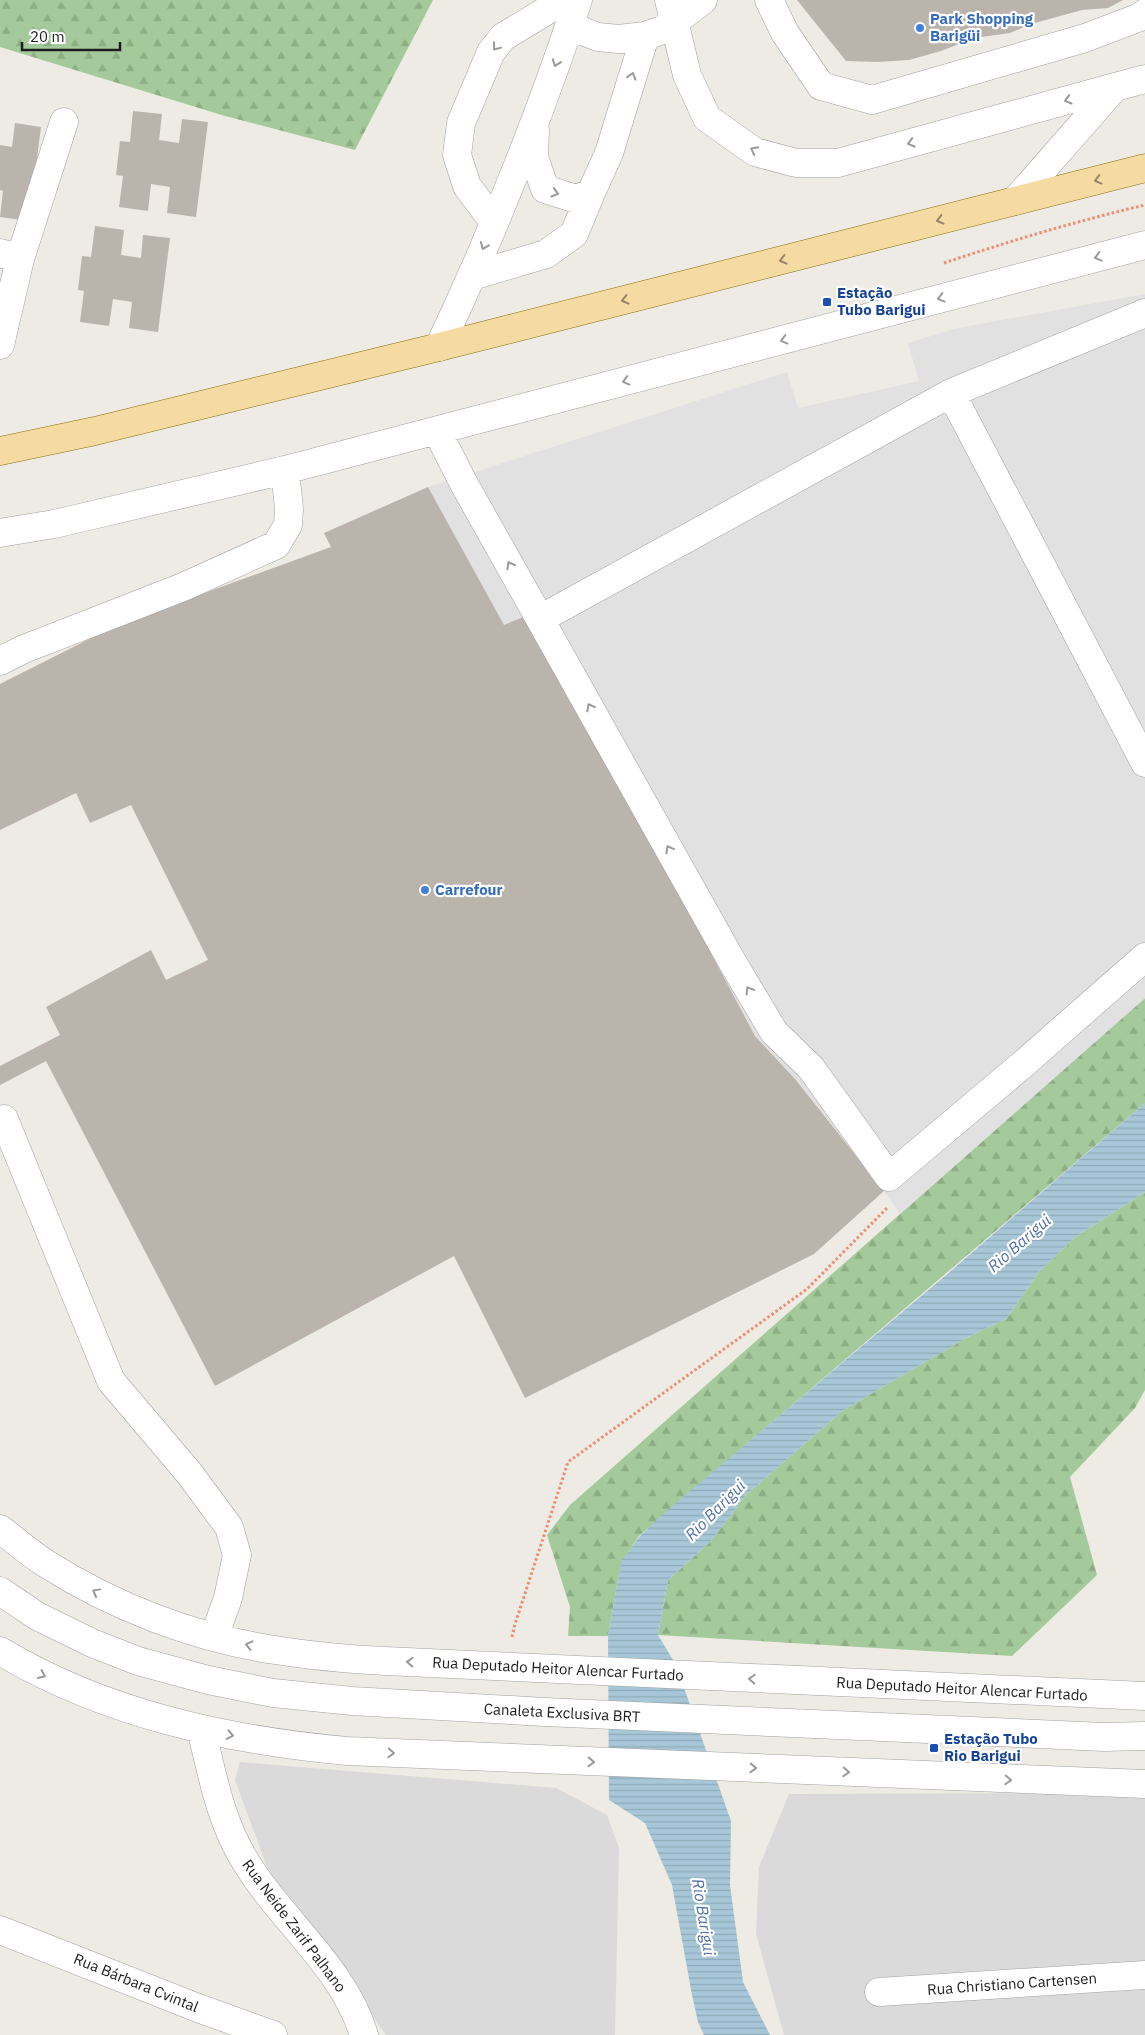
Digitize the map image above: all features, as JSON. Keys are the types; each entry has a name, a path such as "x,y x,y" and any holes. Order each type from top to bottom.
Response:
{"main road":[{"path":"0,451 95,431 439,347 1145,168"}],"street":[{"path":"439,347 472,276 536,119 567,13 578,0"},
{"path":"671,11 703,0"},
{"path":"768,0 785,32 821,86 872,100 1085,38 1140,17 1145,13"},
{"path":"567,13 598,37 619,39 644,36 665,29 671,11"},
{"path":"671,11 687,75 707,118 755,152 796,164 838,164 1145,79"},
{"path":"494,222 467,186 457,155 461,123 491,52 503,37 567,13"},
{"path":"472,276 546,254 574,234 609,153 644,36"},
{"path":"1015,201 1115,87"},
{"path":"536,119 534,157 545,190 576,199 592,193"},
{"path":"0,345 10,256 64,122"},
{"path":"0,533 63,522 285,470 1145,245"},
{"path":"540,619 951,393 1145,313"},
{"path":"951,393 1145,763"},
{"path":"437,431 463,482 734,965 774,1032 811,1068 889,1177 1022,1065 1145,957"},
{"path":"0,662 24,650 183,587 276,545 288,525 289,509 285,470"},
{"path":"4,1119 111,1381 188,1473 229,1527 237,1555 228,1598 214,1637"},
{"name":"Rua Deputado Heitor Alencar Furtado","path":"0,1529 44,1563 104,1596 159,1620 214,1637 274,1650 329,1657 506,1667 1145,1696"},
{"name":"Canaleta Exclusiva BRT","path":"0,1591 37,1616 92,1643 138,1661 208,1680 273,1693 352,1701 545,1712 1104,1737 1145,1736"},
{"path":"0,1651 29,1668 78,1691 132,1710 201,1729 300,1746 347,1751 542,1760 1145,1784"},
{"name":"Rua Neide Zarif Palhano","path":"201,1729 229,1830 244,1859 263,1888 334,1976 350,2001 364,2035"},
{"name":"Rua Bárbara Cvintal","path":"0,1930 190,2005 273,2035"},
{"name":"Rua Christiano Cartensen","path":"879,1992 1145,1975"}],"path":[{"path":"939,265 1039,233 1145,205"},
{"path":"506,1667 515,1624 568,1462 807,1289 892,1203 889,1177"}],"shaded area":[{"path":"1145,294 1145,998 900,1214 795,1079 755,1036 531,615 504,625 428,487 787,372 798,408 919,381 908,343 958,328"},
{"path":"240,1762 556,1788 607,1815 619,1848 615,2035 386,2035 268,1870 235,1780"},
{"path":"1145,1793 1145,2035 784,2035 756,1934 759,1867 789,1794"}],"green space":[{"path":"0,0 433,0 355,150 225,116 0,47"},
{"path":"1145,998 1145,1103 639,1536 621,1563 608,1636 568,1636 570,1607 547,1535 570,1505"},
{"path":"1145,1192 1145,1390 1135,1408 1070,1477 1097,1575 1012,1656 658,1635 668,1580 711,1541 746,1495 842,1411 966,1338 1006,1319 1039,1272 1074,1238"}],"water":[{"name":"Rio Barigui","path":"1145,1103 1145,1192 1074,1238 1039,1272 1006,1319 966,1338 842,1411 746,1495 711,1541 668,1580 658,1635 676,1665 731,1821 730,1885 743,1982 770,2035 704,2035 698,2022 692,1995 672,1885 645,1823 609,1800 608,1636 621,1562 639,1537 663,1514 945,1276"}],"building":[{"name":"Park Shopping Barigüi","path":"797,0 1123,0 1108,8 1082,10 1031,24 1010,33 974,38 941,51 909,60 877,62 846,61"},
{"path":"133,111 162,114 159,140 179,143 182,119 208,122 196,217 167,213 170,187 151,184 148,211 119,207 123,176 116,175 120,141 130,142"},
{"path":"15,123 41,127 29,221 0,217 3,191 0,190 0,145 12,147"},
{"path":"95,226 124,230 121,255 141,258 143,235 170,238 158,332 129,328 132,302 113,299 109,326 80,322 84,291 78,290 82,256 91,257"},
{"name":"Carrefour","path":"428,487 504,625 531,614 755,1036 795,1079 884,1191 814,1254 525,1398 454,1256 215,1386 46,1061 0,1085 0,1066 60,1035 46,1007 151,950 166,980 208,960 131,805 90,823 76,793 0,830 0,684 119,624 331,547 324,533"}],"place":[{"name":"Park Shopping Barigüi","path":"920,28"},
{"name":"Estação Tubo Barigui","path":"827,302"},
{"name":"Carrefour","path":"425,890"},
{"name":"Estação Tubo Rio Barigui","path":"934,1748"}]}
